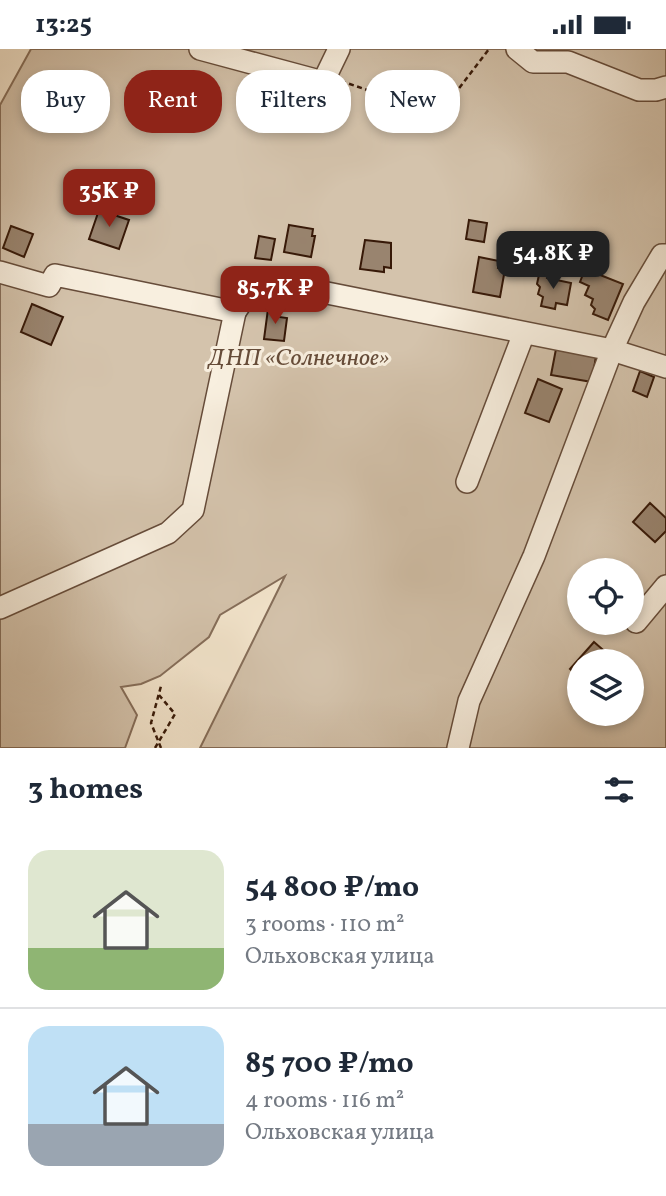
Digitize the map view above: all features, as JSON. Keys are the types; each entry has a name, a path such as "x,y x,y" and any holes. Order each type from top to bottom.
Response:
{"street":[{"path":"200,49 278,70"},
{"path":"331,70 340,49"},
{"path":"517,49 533,62 568,62 639,90 666,87"},
{"path":"458,748 469,701 534,557 612,350 634,302 662,255 666,255"},
{"path":"0,272 49,286 55,275 235,311"},
{"path":"0,608 168,533 193,510 235,311 257,279 612,350 666,367"},
{"path":"467,482 524,333"},
{"path":"644,612 666,586"}],"path":[{"path":"351,85 379,94 418,122 425,123 447,104 489,49"},
{"path":"160,746 151,723 161,686"},
{"path":"155,748 160,746 175,714 159,695"}],"green space":[{"name":"ДНП «Солнечное»","path":"31,49 666,49 666,748 200,748 285,576 220,615 209,637 160,676 141,684 121,687 137,715 125,748 0,748 0,105"}],"building":[{"path":"99,210 129,220 119,249 89,239"},
{"path":"469,220 487,223 484,242 466,239"},
{"path":"289,225 313,229 312,236 315,236 311,257 284,252"},
{"path":"11,226 33,234 24,257 3,248"},
{"path":"259,236 275,239 271,260 255,258"},
{"path":"365,240 391,243 391,268 384,267 384,272 360,269"},
{"path":"479,257 499,261 498,268 505,269 500,297 473,292"},
{"path":"585,269 623,284 608,320 593,314 593,299 585,295 589,286 580,282"},
{"path":"540,270 548,271 547,278 571,283 567,305 556,303 555,309 541,306 543,297 538,294 540,287 537,284"},
{"path":"32,304 63,317 51,345 21,332"},
{"path":"268,309 280,311 279,317 287,318 284,341 264,339"},
{"path":"556,349 596,356 592,382 551,375"},
{"path":"640,371 654,377 647,397 633,391"},
{"path":"538,379 562,389 549,422 525,413"},
{"path":"650,503 666,518 666,531 655,542 633,522"},
{"path":"594,642 602,649 588,649"}]}
